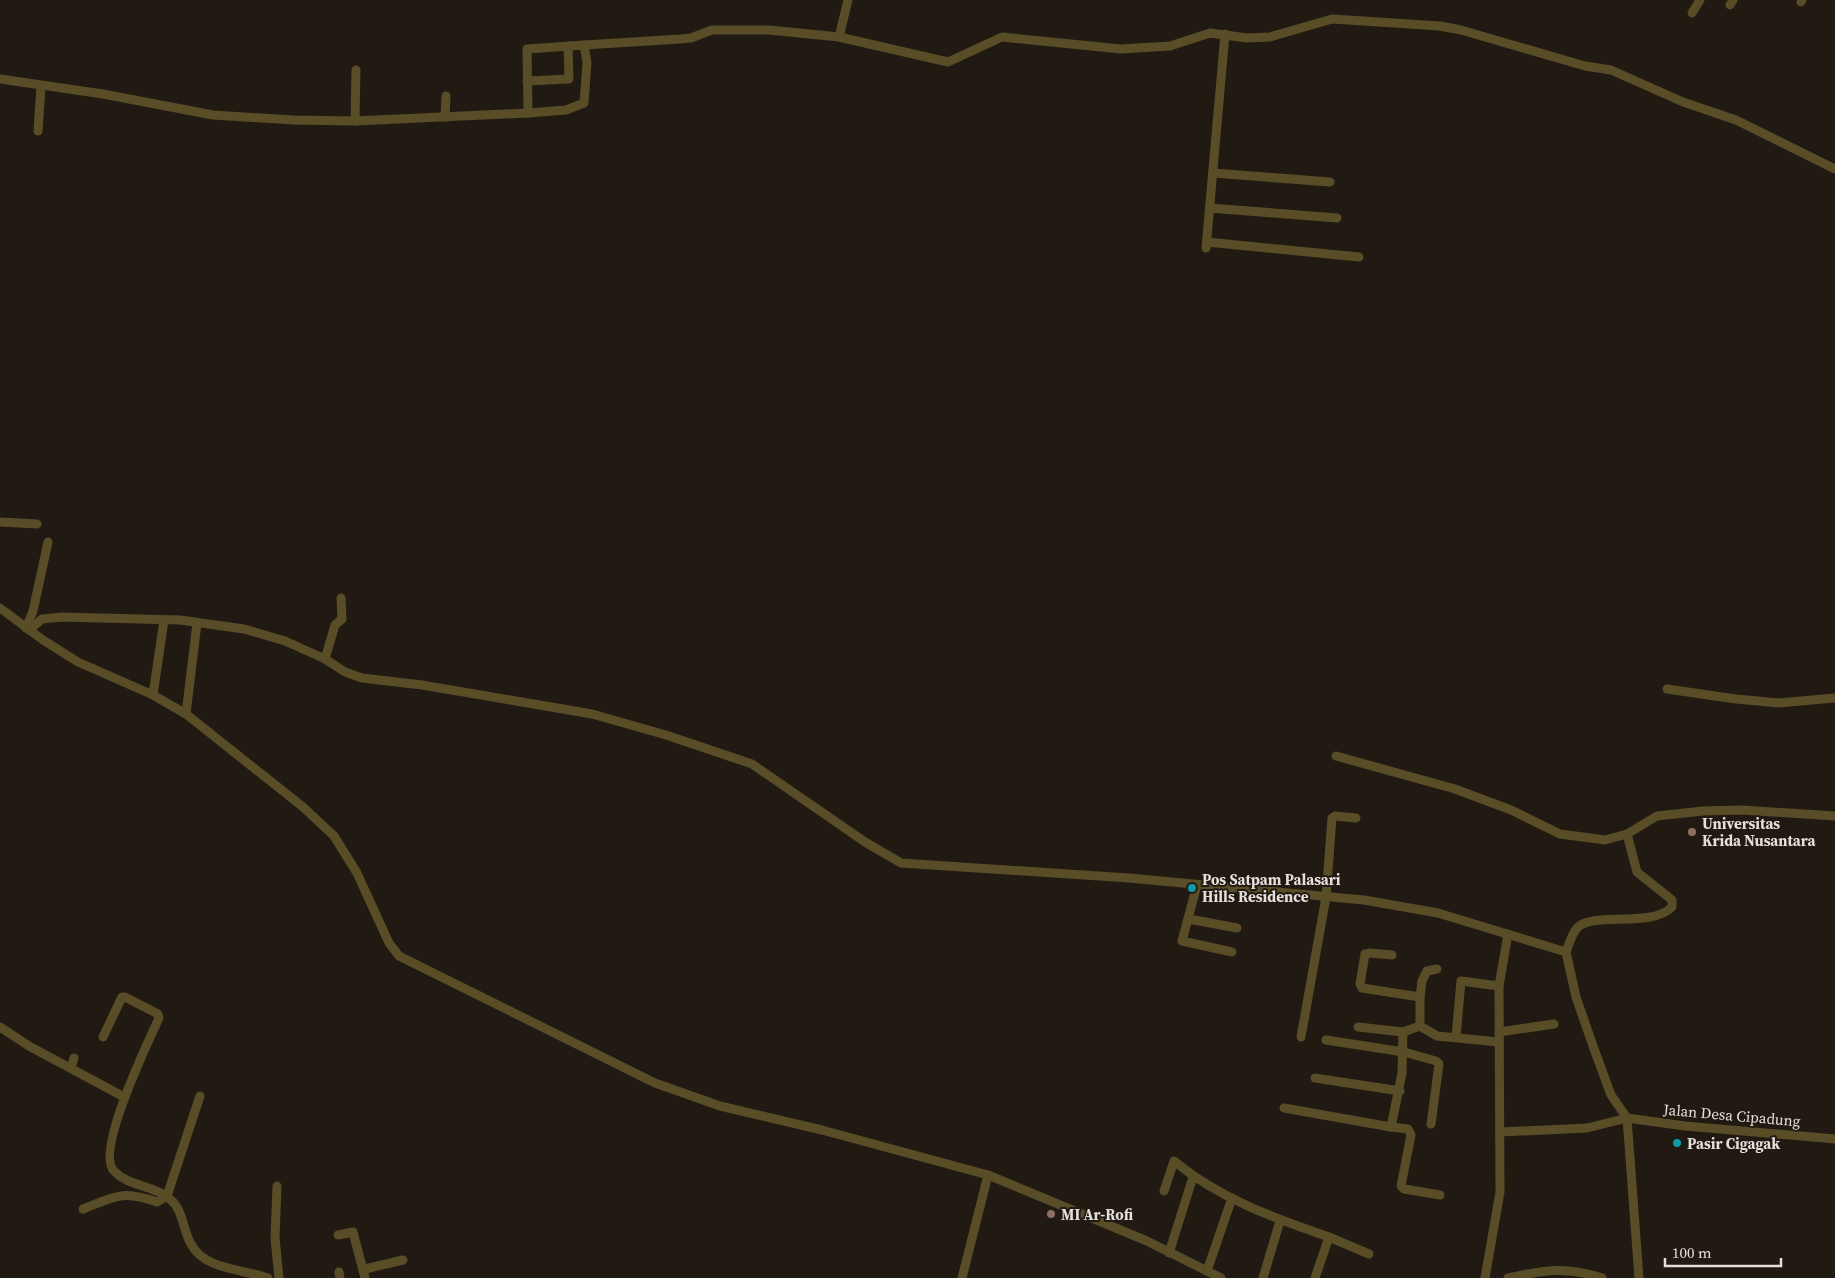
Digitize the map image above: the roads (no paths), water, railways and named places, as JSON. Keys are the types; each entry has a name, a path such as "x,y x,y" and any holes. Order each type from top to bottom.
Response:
{"street":[{"path":"839,37 848,0"},
{"path":"1692,13 1700,0"},
{"path":"528,113 527,49 691,38 705,30 768,30 839,37 948,62 1002,37 1121,49 1170,46 1210,33 1247,38 1270,37 1332,19 1440,26 1462,30 1585,66 1612,70 1682,102 1736,120 1835,170"},
{"path":"1225,34 1207,245 1359,256"},
{"path":"0,79 103,94 212,114 355,120 528,113 566,110 584,103 587,63 584,45"},
{"path":"527,81 568,79 568,46"},
{"path":"355,120 356,70"},
{"path":"38,131 41,86"},
{"path":"444,117 446,96"},
{"path":"1213,173 1330,182"},
{"path":"1210,208 1337,218"},
{"path":"0,522 36,524"},
{"path":"28,629 48,542"},
{"path":"324,659 335,625 342,619 340,598"},
{"path":"0,608 78,662 153,695 186,714 303,807 334,836 357,874 388,943 399,956 655,1083 720,1106 822,1130 988,1176 1118,1229 1221,1278"},
{"path":"28,629 46,617 164,620 244,629 285,641 324,659 345,672 362,678 422,685 592,714 666,735 752,764 865,842 902,863 1129,878 1364,900 1406,906 1566,952"},
{"path":"153,695 164,620"},
{"path":"186,714 196,623"},
{"path":"1667,689 1779,703 1835,698"},
{"path":"1336,756 1455,789 1511,810 1560,834 1604,840 1627,834 1657,816 1703,811 1742,810 1835,816"},
{"path":"1301,1037 1326,897 1332,818 1335,816 1356,818"},
{"path":"1627,834 1637,872 1668,894 1672,900 1672,907 1652,916 1583,924 1574,934 1566,952 1576,997 1611,1095 1627,1118 1639,1278"},
{"path":"1197,885 1182,942 1232,952"},
{"path":"1188,918 1237,928"},
{"path":"1486,1278 1500,1192 1499,986 1508,934"},
{"path":"1392,955 1365,954 1360,984 1362,988 1420,997"},
{"path":"1420,1026 1422,981 1427,971 1437,969"},
{"path":"1456,1037 1461,981 1499,986"},
{"path":"102,1037 122,997 126,997 158,1014 159,1018 124,1097 115,1130 111,1168 134,1183 167,1196 178,1209 191,1245 196,1252 209,1262 268,1278"},
{"path":"1420,1026 1432,1034 1456,1037 1499,1037 1554,1024"},
{"path":"1358,1027 1404,1032 1420,1026"},
{"path":"0,1027 29,1046 124,1097"},
{"path":"1391,1127 1400,1091 1404,1032"},
{"path":"1326,1040 1404,1052 1431,1059 1439,1064 1431,1124"},
{"path":"71,1068 74,1058"},
{"path":"1315,1078 1400,1091"},
{"path":"83,1210 130,1194 157,1202 167,1196 200,1096"},
{"path":"1284,1108 1408,1129 1411,1135 1401,1186 1404,1189 1440,1195"},
{"path":"1500,1132 1587,1128 1627,1118"},
{"name":"Jalan Desa Cipadung","path":"1627,1118 1685,1126 1835,1139"},
{"path":"1164,1191 1174,1161 1193,1177 1280,1221 1369,1254"},
{"path":"962,1278 988,1176"},
{"path":"1168,1253 1193,1177"},
{"path":"277,1186 275,1238 279,1278"},
{"path":"1207,1271 1232,1198"},
{"path":"1263,1278 1280,1221"},
{"path":"338,1235 353,1232 365,1274 403,1260"},
{"path":"1315,1278 1329,1238"},
{"path":"1508,1278 1542,1271 1562,1270 1580,1270 1602,1278"}],"place":[{"name":"Universitas Krida Nusantara","path":"1692,832"},
{"name":"Pos Satpam Palasari Hills Residence","path":"1192,888"},
{"name":"Pasir Cigagak","path":"1677,1143"},
{"name":"MI Ar-Rofi","path":"1051,1214"}]}
